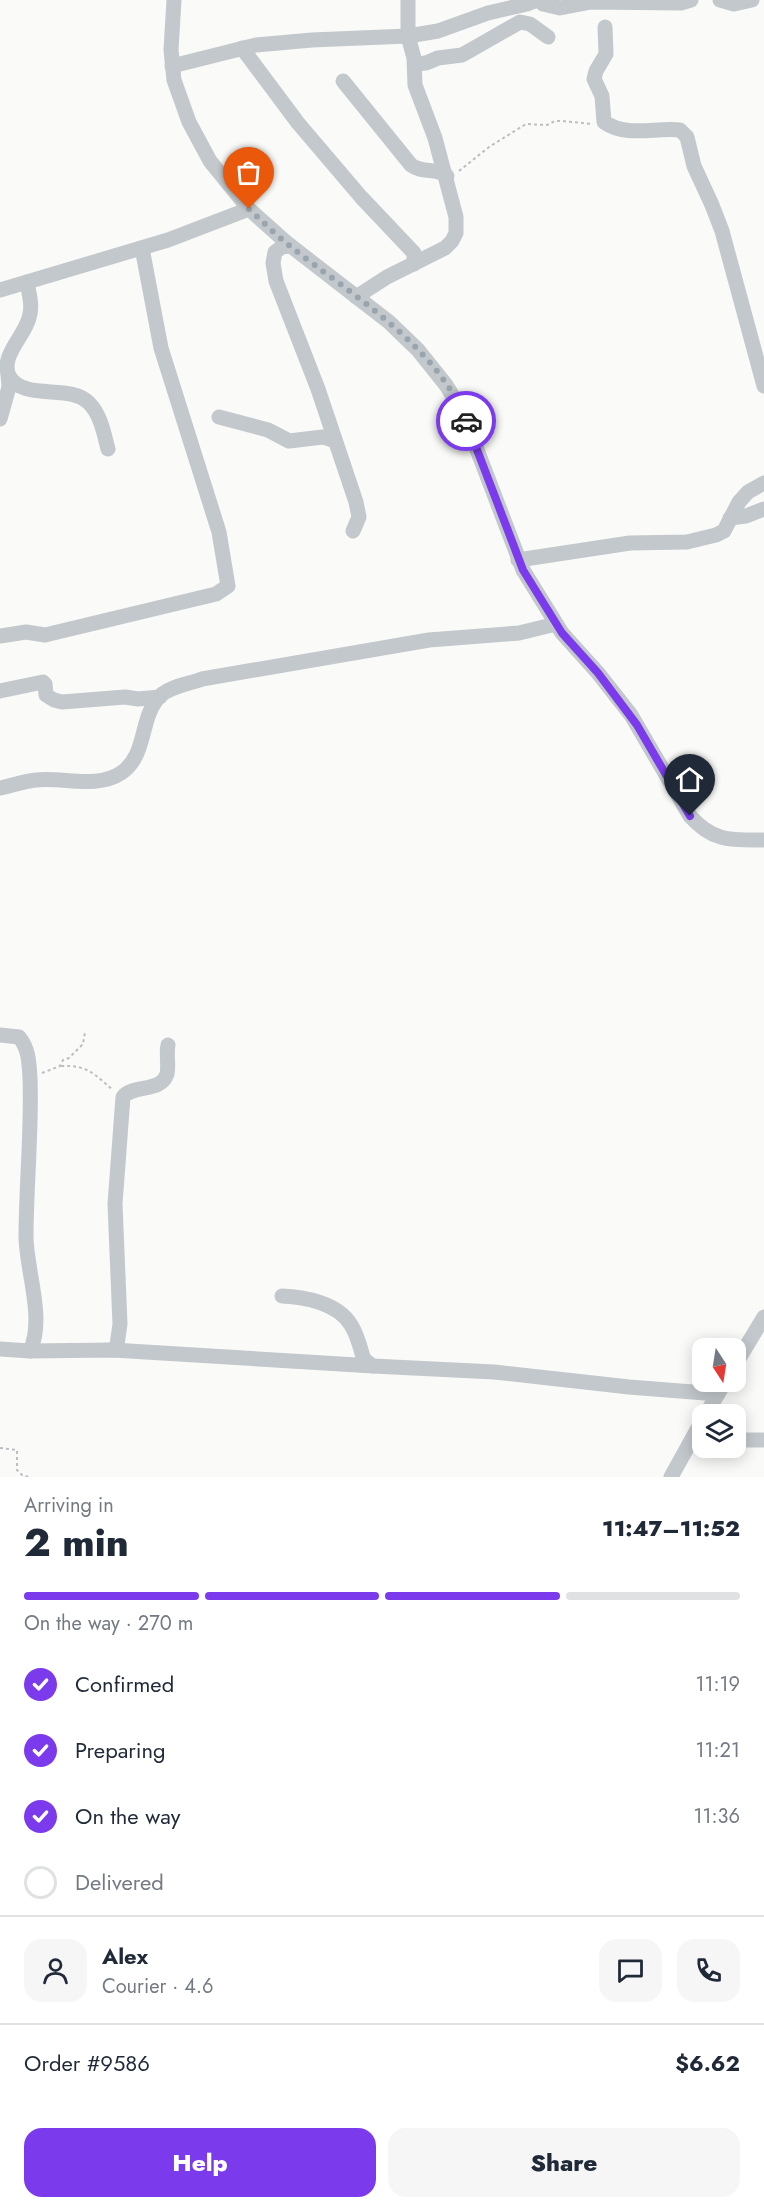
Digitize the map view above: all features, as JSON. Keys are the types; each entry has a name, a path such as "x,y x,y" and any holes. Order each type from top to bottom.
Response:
{"street":[{"path":"174,0 172,66 182,106 210,161 249,209 290,246 389,322 418,350 446,385 457,403 490,483 518,560 556,624 631,716 690,816 701,829 725,840 764,840"},
{"path":"356,297 387,277 445,248 456,233 456,217 447,178 414,80 415,64 408,36 408,0"},
{"path":"172,66 242,48 312,40 408,36 438,31 488,13 537,0 543,4 560,8 591,2 685,3 691,0"},
{"path":"720,0 734,4 752,0"},
{"path":"415,64 462,55 520,22 530,24 548,37"},
{"path":"605,27 606,54 596,70 594,79 602,96 604,122 613,127 635,131 680,130 687,137 694,166 722,231 764,386"},
{"path":"242,48 298,123 361,197 414,253 414,264"},
{"path":"343,81 411,165 423,171 441,172 447,178"},
{"path":"0,290 142,249 201,229 249,209"},
{"path":"290,246 282,247 275,252 274,273 318,389 359,512 354,531"},
{"path":"0,636 26,632 45,635 216,594 228,586 219,532 161,348 142,249"},
{"path":"0,419 9,387 7,365 10,351 22,335 29,319 31,305 27,282"},
{"path":"8,375 16,384 37,391 82,397 90,403 99,419 108,449"},
{"path":"219,417 268,430 289,441 323,437 335,441"},
{"path":"518,560 630,543 687,542 724,531 748,492 764,483"},
{"path":"730,518 764,510"},
{"path":"0,788 41,779 95,781 123,772 141,746 150,713 160,697 170,690 202,679 429,640 519,633 556,624"},
{"path":"0,691 43,682 46,695 62,702 160,697"},
{"path":"0,1035 19,1037 25,1046 31,1090 26,1238 34,1299 35,1335 30,1351"},
{"path":"112,1350 117,1345 120,1324 115,1204 123,1097 132,1090 152,1087 164,1079 167,1072 168,1045"},
{"path":"282,1296 307,1298 337,1310 351,1324 363,1357 373,1366"},
{"path":"746,1347 764,1317"},
{"path":"0,1349 112,1350 494,1372 629,1387 692,1388"},
{"path":"746,1438 761,1435"},
{"path":"671,1477 692,1447"}],"path":[{"path":"447,178 489,147 526,124 547,125 555,121 587,124 604,122"},
{"path":"60,1066 63,1060 69,1058 83,1044 85,1032"},
{"path":"31,1090 43,1071 60,1066 76,1066 91,1070 123,1097"},
{"path":"0,1448 17,1450 17,1470 23,1476 31,1477"}],"way so far":[{"path":"249,209 286,243 389,322 418,350 446,385 466,421"}],"route":[{"path":"466,421 523,570 562,633 598,673 631,716 690,816"}]}
